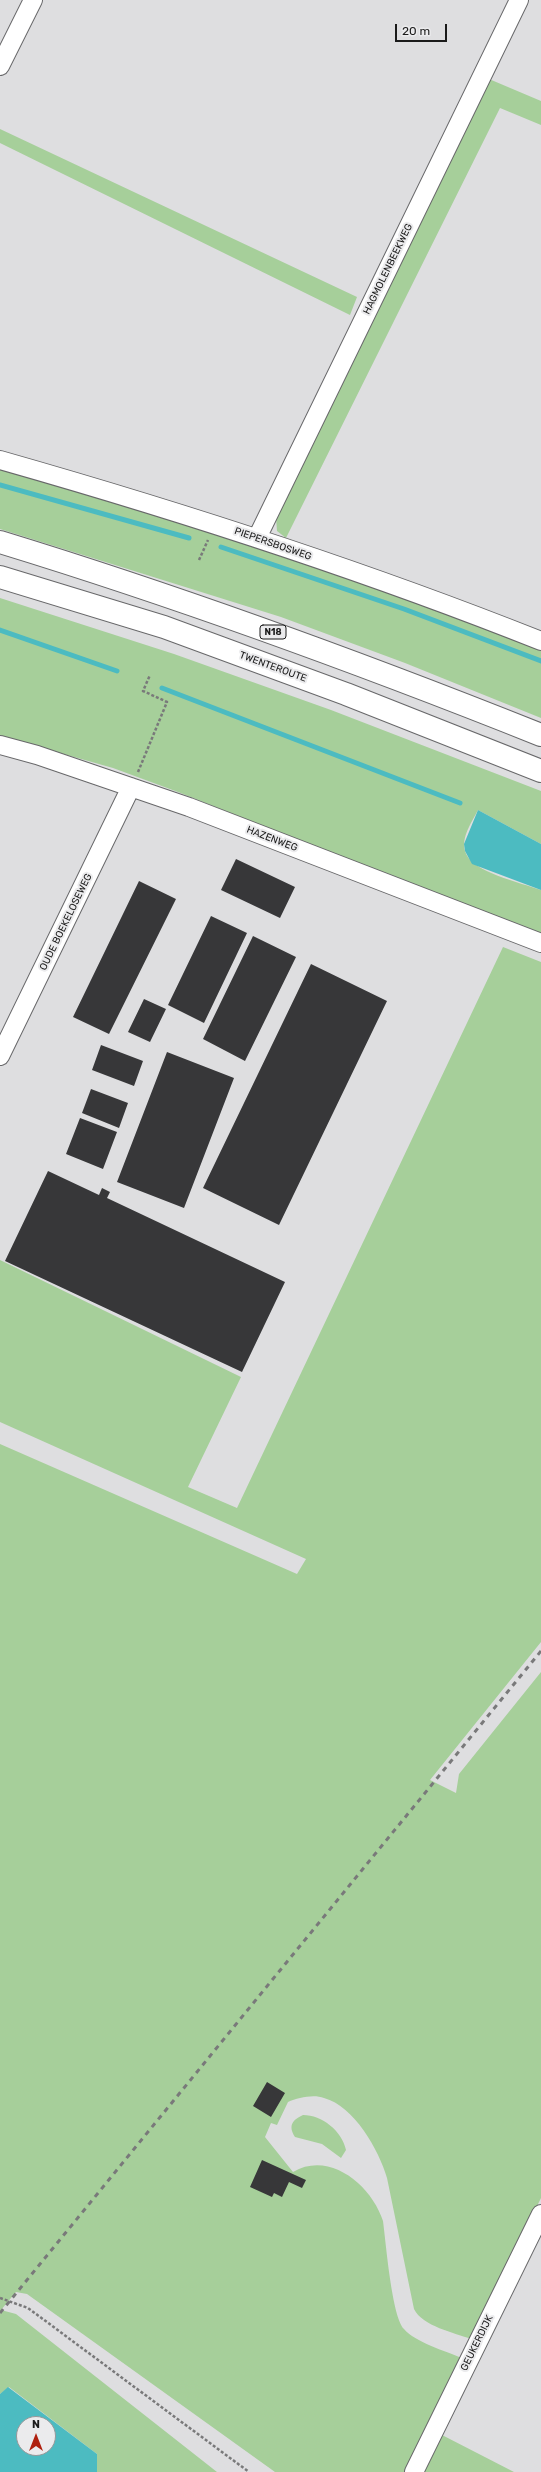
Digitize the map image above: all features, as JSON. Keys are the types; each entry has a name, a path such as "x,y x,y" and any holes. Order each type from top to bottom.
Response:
{"highway":[{"name":"N18","path":"0,542 254,625 338,655 541,735"},
{"name":"TWENTEROUTE","path":"0,577 164,627 346,694 541,771"}],"street":[{"path":"0,66 33,0"},
{"name":"HAGMOLENBEEKWEG","path":"257,538 519,0"},
{"name":"PIEPERSBOSWEG","path":"0,460 257,538 477,616 541,641"},
{"name":"HAZENWEG","path":"0,745 37,755 189,807 541,943"},
{"name":"OUDE BOEKELOSEWEG","path":"0,1056 131,787"},
{"name":"GEUKERDIJK","path":"414,2472 541,2214"}],"path":[{"path":"131,787 167,702 143,691 150,675"},
{"path":"0,2298 28,2308 249,2472"}],"green space":[{"path":"489,79 541,101 541,125 500,108 286,538 277,531 276,517"},
{"path":"0,129 357,297 350,315 0,143"},
{"path":"0,469 219,533 477,625 541,651 541,718 405,663 281,617 0,529"},
{"path":"0,598 174,654 331,710 541,791 541,844 478,810 464,840 464,846 469,858 476,865 486,871 541,890 541,937 178,792 113,768 0,736"},
{"path":"503,947 541,962 541,1642 430,1780 456,1793 459,1774 541,1672 541,2198 471,2339 431,2324 418,2315 414,2309 387,2178 371,2142 355,2119 335,2103 324,2098 310,2096 288,2102 277,2125 271,2123 265,2137 293,2172 307,2166 321,2165 335,2169 348,2175 370,2195 383,2221 393,2295 400,2322 404,2329 415,2338 462,2358 405,2472 275,2472 27,2294 16,2292 1,2310 16,2314 217,2472 97,2472 97,2454 56,2423 56,2416 47,2416 9,2387 0,2394 0,1444 297,1574 306,1559 0,1422 0,1260 241,1377 188,1487 237,1508"},
{"path":"303,2115 324,2121 336,2131 344,2143 346,2150 341,2158 322,2144 295,2137 292,2130 292,2124 296,2119"},
{"path":"442,2435 514,2472 424,2472"}],"water":[{"path":"478,810 541,844 541,890 472,864 465,851 464,844"},
{"path":"8,2387 47,2416 16,2416 16,2456 56,2456 56,2423 97,2454 97,2472 0,2472 0,2394"}],"building":[{"path":"236,859 295,887 280,918 221,890"},
{"path":"139,881 176,899 109,1034 73,1017"},
{"path":"211,916 247,933 204,1023 168,1005"},
{"path":"253,936 296,957 245,1061 203,1039"},
{"path":"311,964 387,1001 279,1225 203,1188"},
{"path":"144,999 166,1009 150,1042 128,1032"},
{"path":"101,1045 143,1061 134,1086 92,1070"},
{"path":"167,1052 234,1078 184,1208 117,1182"},
{"path":"91,1089 128,1103 119,1128 82,1113"},
{"path":"80,1118 117,1132 103,1169 66,1154"},
{"path":"48,1171 99,1195 102,1188 110,1192 107,1198 285,1282 242,1372 5,1261"},
{"path":"267,2082 285,2093 271,2117 253,2106"},
{"path":"262,2160 306,2180 302,2188 289,2182 282,2197 274,2193 272,2197 250,2187"}],"waterway":[{"path":"0,485 189,538"},
{"path":"221,547 404,609 541,661"},
{"path":"0,630 117,671"},
{"path":"162,688 460,803"}],"railway":[{"path":"0,2313 541,1651"}]}
